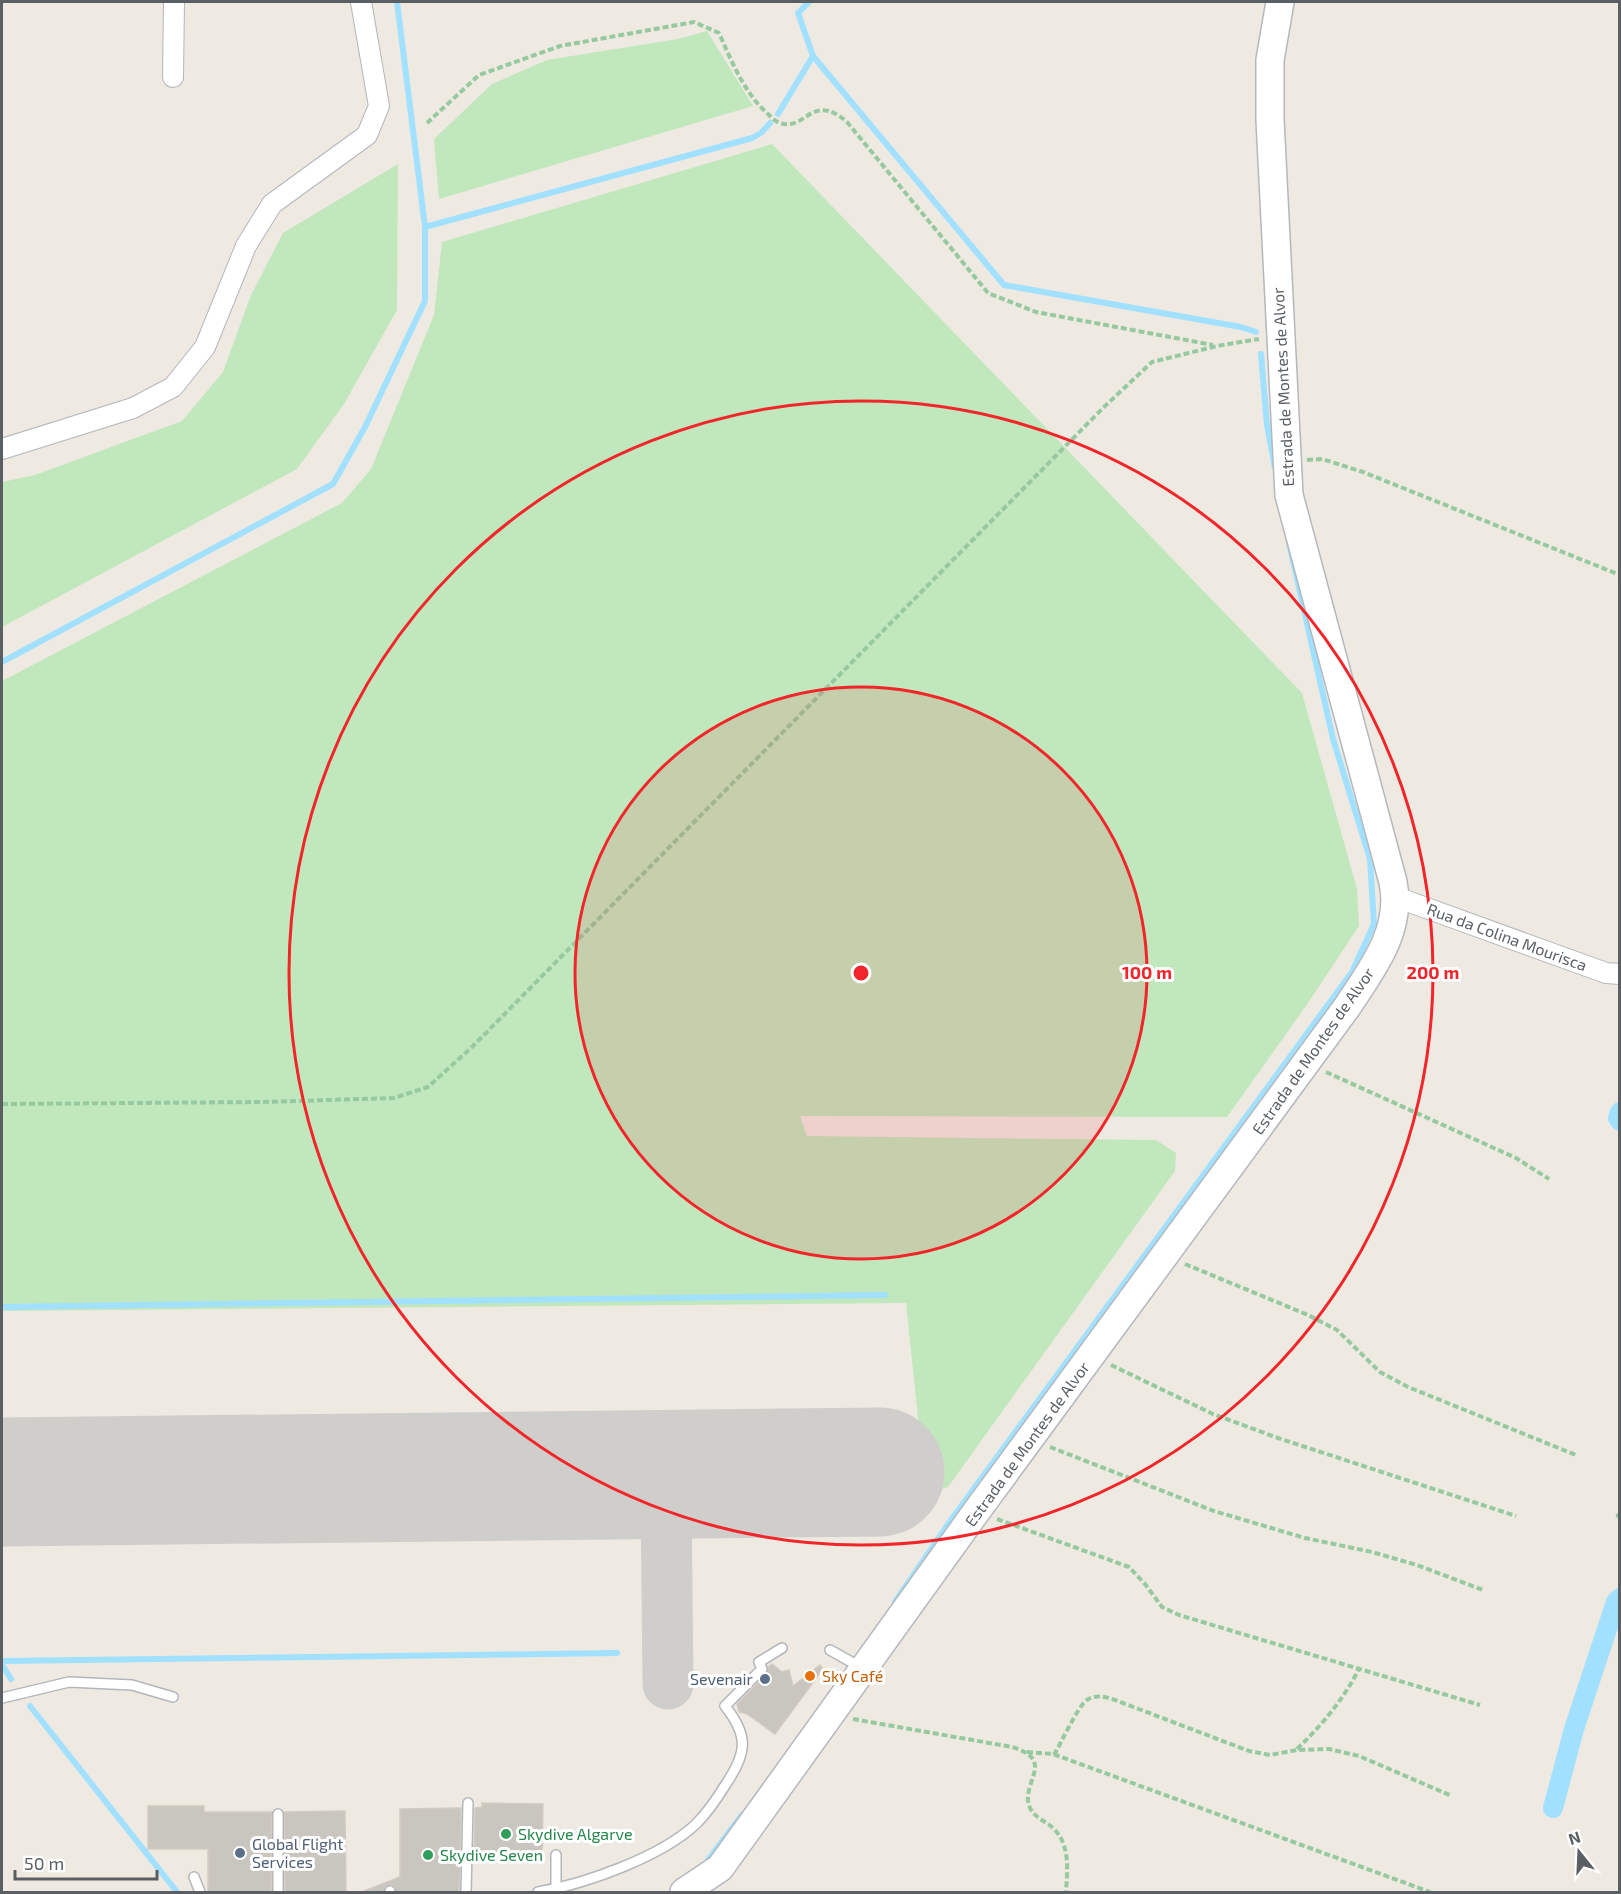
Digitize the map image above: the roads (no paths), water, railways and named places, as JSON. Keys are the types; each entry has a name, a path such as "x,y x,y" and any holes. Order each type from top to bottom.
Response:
{"street":[{"path":"173,77 174,2"},
{"path":"2,449 134,408 172,387 205,347 246,246 272,204 367,135 379,106 361,2"},
{"name":"Estrada de Montes de Alvor","path":"684,1893 720,1868 832,1715 976,1512 1347,1007 1384,950 1394,919 1396,897 1289,495 1270,120 1270,60 1280,2"},
{"name":"Rua da Colina Mourisca","path":"1396,897 1606,973 1620,974"}],"lane":[{"path":"538,1893 624,1866 674,1841 696,1823 719,1795 739,1764 743,1740 740,1727 725,1706 762,1669 759,1662 782,1648"},
{"path":"830,1650 865,1669"},
{"path":"2,1698 69,1682 132,1685 173,1697"},
{"path":"466,1893 468,1803"},
{"path":"278,1814 278,1893"},
{"path":"556,1855 556,1889"},
{"path":"194,1877 200,1893"}],"waterway":[{"path":"2,662 333,484 365,427 425,301 425,227 397,2"},
{"path":"809,2 798,13 813,56 1004,285 1241,327 1256,332"},
{"path":"778,114 813,56"},
{"path":"425,227 752,138 761,133 770,123"},
{"path":"1261,354 1267,425 1275,468"},
{"path":"895,1602 951,1520 1352,972 1374,924 1370,859 1333,739 1289,543"},
{"path":"1620,1112 1618,1118 1620,1121"},
{"path":"2,1307 885,1295"},
{"path":"1553,1808 1574,1729 1616,1602 1620,1598"},
{"path":"2,1661 617,1653"},
{"path":"2,1665 11,1679"},
{"path":"30,1706 177,1892"},
{"path":"708,1860 742,1815"}],"place":[{"name":"Sky Café","path":"810,1676"},
{"name":"Sevenair","path":"765,1679"},
{"name":"Skydive Algarve","path":"506,1834"},
{"name":"Global Flight Services","path":"240,1853"},
{"name":"Skydive Seven","path":"428,1855"}]}
